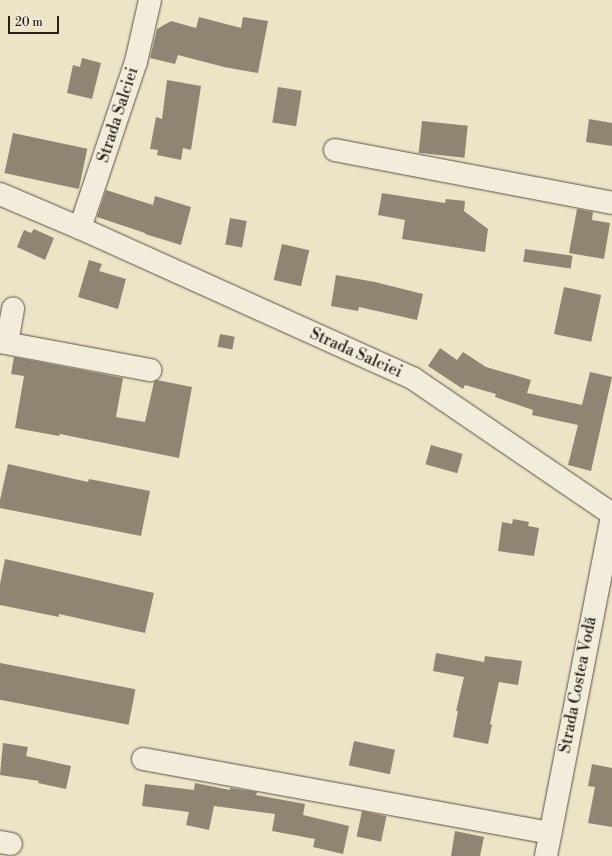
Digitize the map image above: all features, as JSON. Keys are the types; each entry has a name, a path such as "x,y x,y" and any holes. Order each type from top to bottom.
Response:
{"street":[{"name":"Strada Salciei","path":"80,228 136,62 150,0"},
{"path":"335,150 612,203"},
{"name":"Strada Salciei","path":"0,194 80,228 414,380 612,514"},
{"path":"13,309 3,342 150,370"},
{"name":"Strada Costea Vodă","path":"546,856 607,564 612,514"},
{"path":"143,759 550,833"}],"building":[{"path":"199,17 241,28 243,17 268,21 258,73 224,67 178,55 175,64 150,58 157,29 171,21 196,28"},
{"path":"82,58 101,63 92,99 67,93 73,65 80,67"},
{"path":"167,80 201,86 191,150 183,148 181,160 157,155 158,150 150,149 156,117 162,119"},
{"path":"278,87 302,91 296,126 272,123"},
{"path":"589,119 612,123 612,146 586,142"},
{"path":"422,121 468,126 464,158 419,153"},
{"path":"13,133 87,149 79,189 4,173"},
{"path":"106,190 153,205 155,196 191,207 181,245 97,217"},
{"path":"382,193 445,203 446,199 465,201 464,211 488,229 485,252 402,239 405,220 378,215"},
{"path":"577,209 593,212 592,220 610,223 604,259 569,253"},
{"path":"230,218 247,221 242,248 225,245"},
{"path":"34,229 54,238 45,260 17,247 24,230 31,233"},
{"path":"282,244 309,250 301,286 274,280"},
{"path":"525,249 573,256 571,269 523,262"},
{"path":"89,260 102,264 99,271 126,279 118,309 78,297"},
{"path":"336,275 375,282 423,294 417,320 359,307 358,311 331,306"},
{"path":"564,287 601,295 591,342 554,334"},
{"path":"220,334 235,337 232,350 218,347"},
{"path":"440,348 457,360 463,352 486,367 531,380 527,393 582,405 590,372 612,377 591,471 568,465 578,425 532,415 533,410 495,397 496,394 465,385 463,389 428,366"},
{"path":"14,357 123,378 116,417 145,422 154,382 157,380 192,387 179,458 60,434 59,436 15,428 24,376 11,374"},
{"path":"431,445 463,454 457,473 425,464"},
{"path":"8,464 88,482 89,479 150,491 141,536 0,508 0,500"},
{"path":"513,519 529,522 528,526 539,528 534,556 498,551 502,522 512,524"},
{"path":"5,559 154,593 145,633 59,614 59,617 0,605 0,584"},
{"path":"436,653 484,662 485,656 522,661 518,685 499,682 490,724 492,725 488,744 453,737 458,711 456,711 464,677 433,671"},
{"path":"0,663 135,689 129,725 0,700"},
{"path":"354,741 395,750 390,774 349,765"},
{"path":"3,743 28,747 26,756 71,766 66,789 38,783 39,781 0,775"},
{"path":"592,764 612,768 612,827 588,823 595,787 588,786"},
{"path":"195,783 230,790 230,788 257,792 256,795 305,804 303,815 349,826 343,854 313,847 315,839 272,831 275,814 214,806 209,830 186,825 189,812 142,806 145,784 194,790"},
{"path":"362,811 386,816 381,842 357,836"},
{"path":"455,831 484,837 480,856 451,856"}]}
